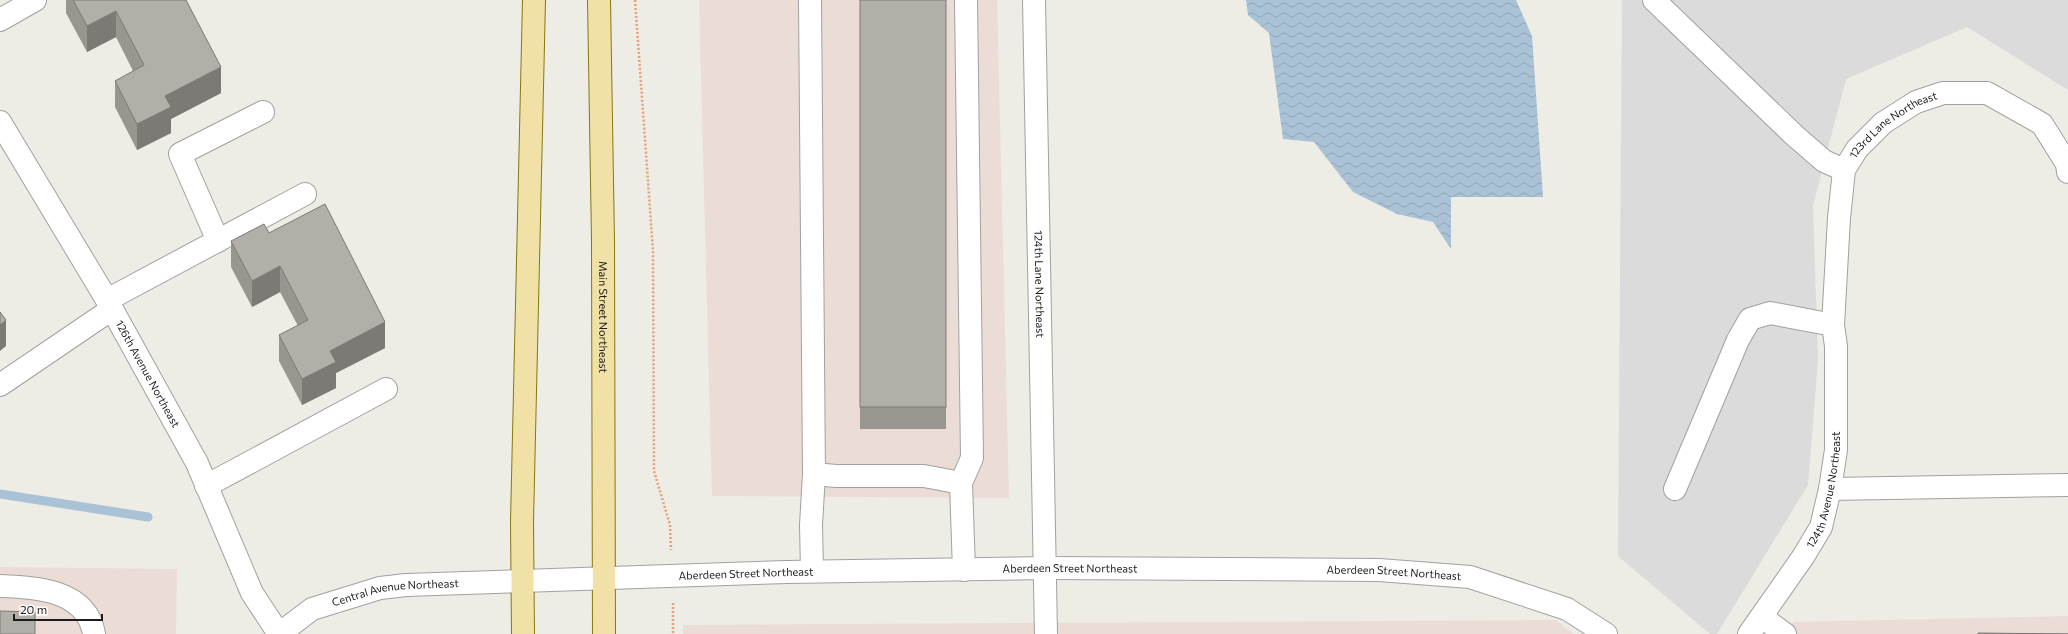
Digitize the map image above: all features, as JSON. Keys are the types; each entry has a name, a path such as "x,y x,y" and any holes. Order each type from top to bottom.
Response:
{"main road":[{"path":"523,634 522,581 534,0"},
{"name":"Main Street Northeast","path":"599,0 603,241 604,634"}],"street":[{"path":"0,20 35,0"},
{"path":"810,0 814,474 811,525 812,572"},
{"path":"964,570 961,483 972,458 966,0"},
{"name":"124th Lane Northeast","path":"1034,0 1046,634"},
{"path":"1654,0 1824,162 1844,170"},
{"name":"123rd Lane Northeast","path":"1833,325 1839,218 1844,170 1857,149 1883,123 1916,102 1943,93 1987,93 2042,124 2068,167"},
{"path":"218,241 180,154 263,112"},
{"name":"126th Avenue Northeast","path":"0,122 110,304 197,463 252,593 279,634"},
{"path":"0,385 110,304 218,241 306,194"},
{"path":"1675,489 1738,340 1750,319 1770,313 1833,325"},
{"name":"124th Avenue Northeast","path":"1755,625 1803,557 1821,527 1830,489 1836,450 1836,346 1833,325"},
{"path":"206,486 386,389"},
{"path":"814,474 836,476 924,476 961,483"},
{"path":"1830,489 2068,485"},
{"name":"Aberdeen Street Northeast","path":"522,581 812,572 1044,568 1379,570 1470,577 1567,609 1606,634"},
{"name":"Central Avenue Northeast","path":"279,634 312,609 380,588 406,585 522,581"},
{"path":"0,586 26,587 55,592 72,600 89,617 94,634"},
{"path":"1755,625 1785,634"}],"path":[{"path":"635,0 653,251 654,470 670,525"}],"shaded area":[{"path":"699,0 997,0 1009,498 712,496"},
{"path":"1622,0 2068,0 2068,90 1967,27 1846,79 1813,206 1818,360 1808,485 1717,634 1710,634 1618,556"},
{"path":"0,567 177,569 176,634 0,634"},
{"path":"2068,616 2068,634 1783,634 1794,622"},
{"path":"1556,620 1573,634 683,634 683,625"}],"water":[{"path":"1246,0 1516,0 1532,36 1543,197 1451,197 1451,249 1433,222 1397,214 1353,192 1314,142 1283,139 1269,33 1248,15"}],"building":[{"path":"73,0 186,0 221,67 165,96 171,107 137,124 115,81 144,65 116,11 87,26"},
{"path":"860,0 946,0 946,407 860,407"},
{"path":"325,204 385,322 330,351 336,362 302,379 279,335 308,320 280,266 252,281 231,241 264,224 269,233"},
{"path":"0,312 6,320 0,325"},
{"path":"0,611 35,612 35,634 0,634"},
{"path":"1978,633 2068,634 1978,634"}],"waterway":[{"path":"0,494 148,517"}]}
